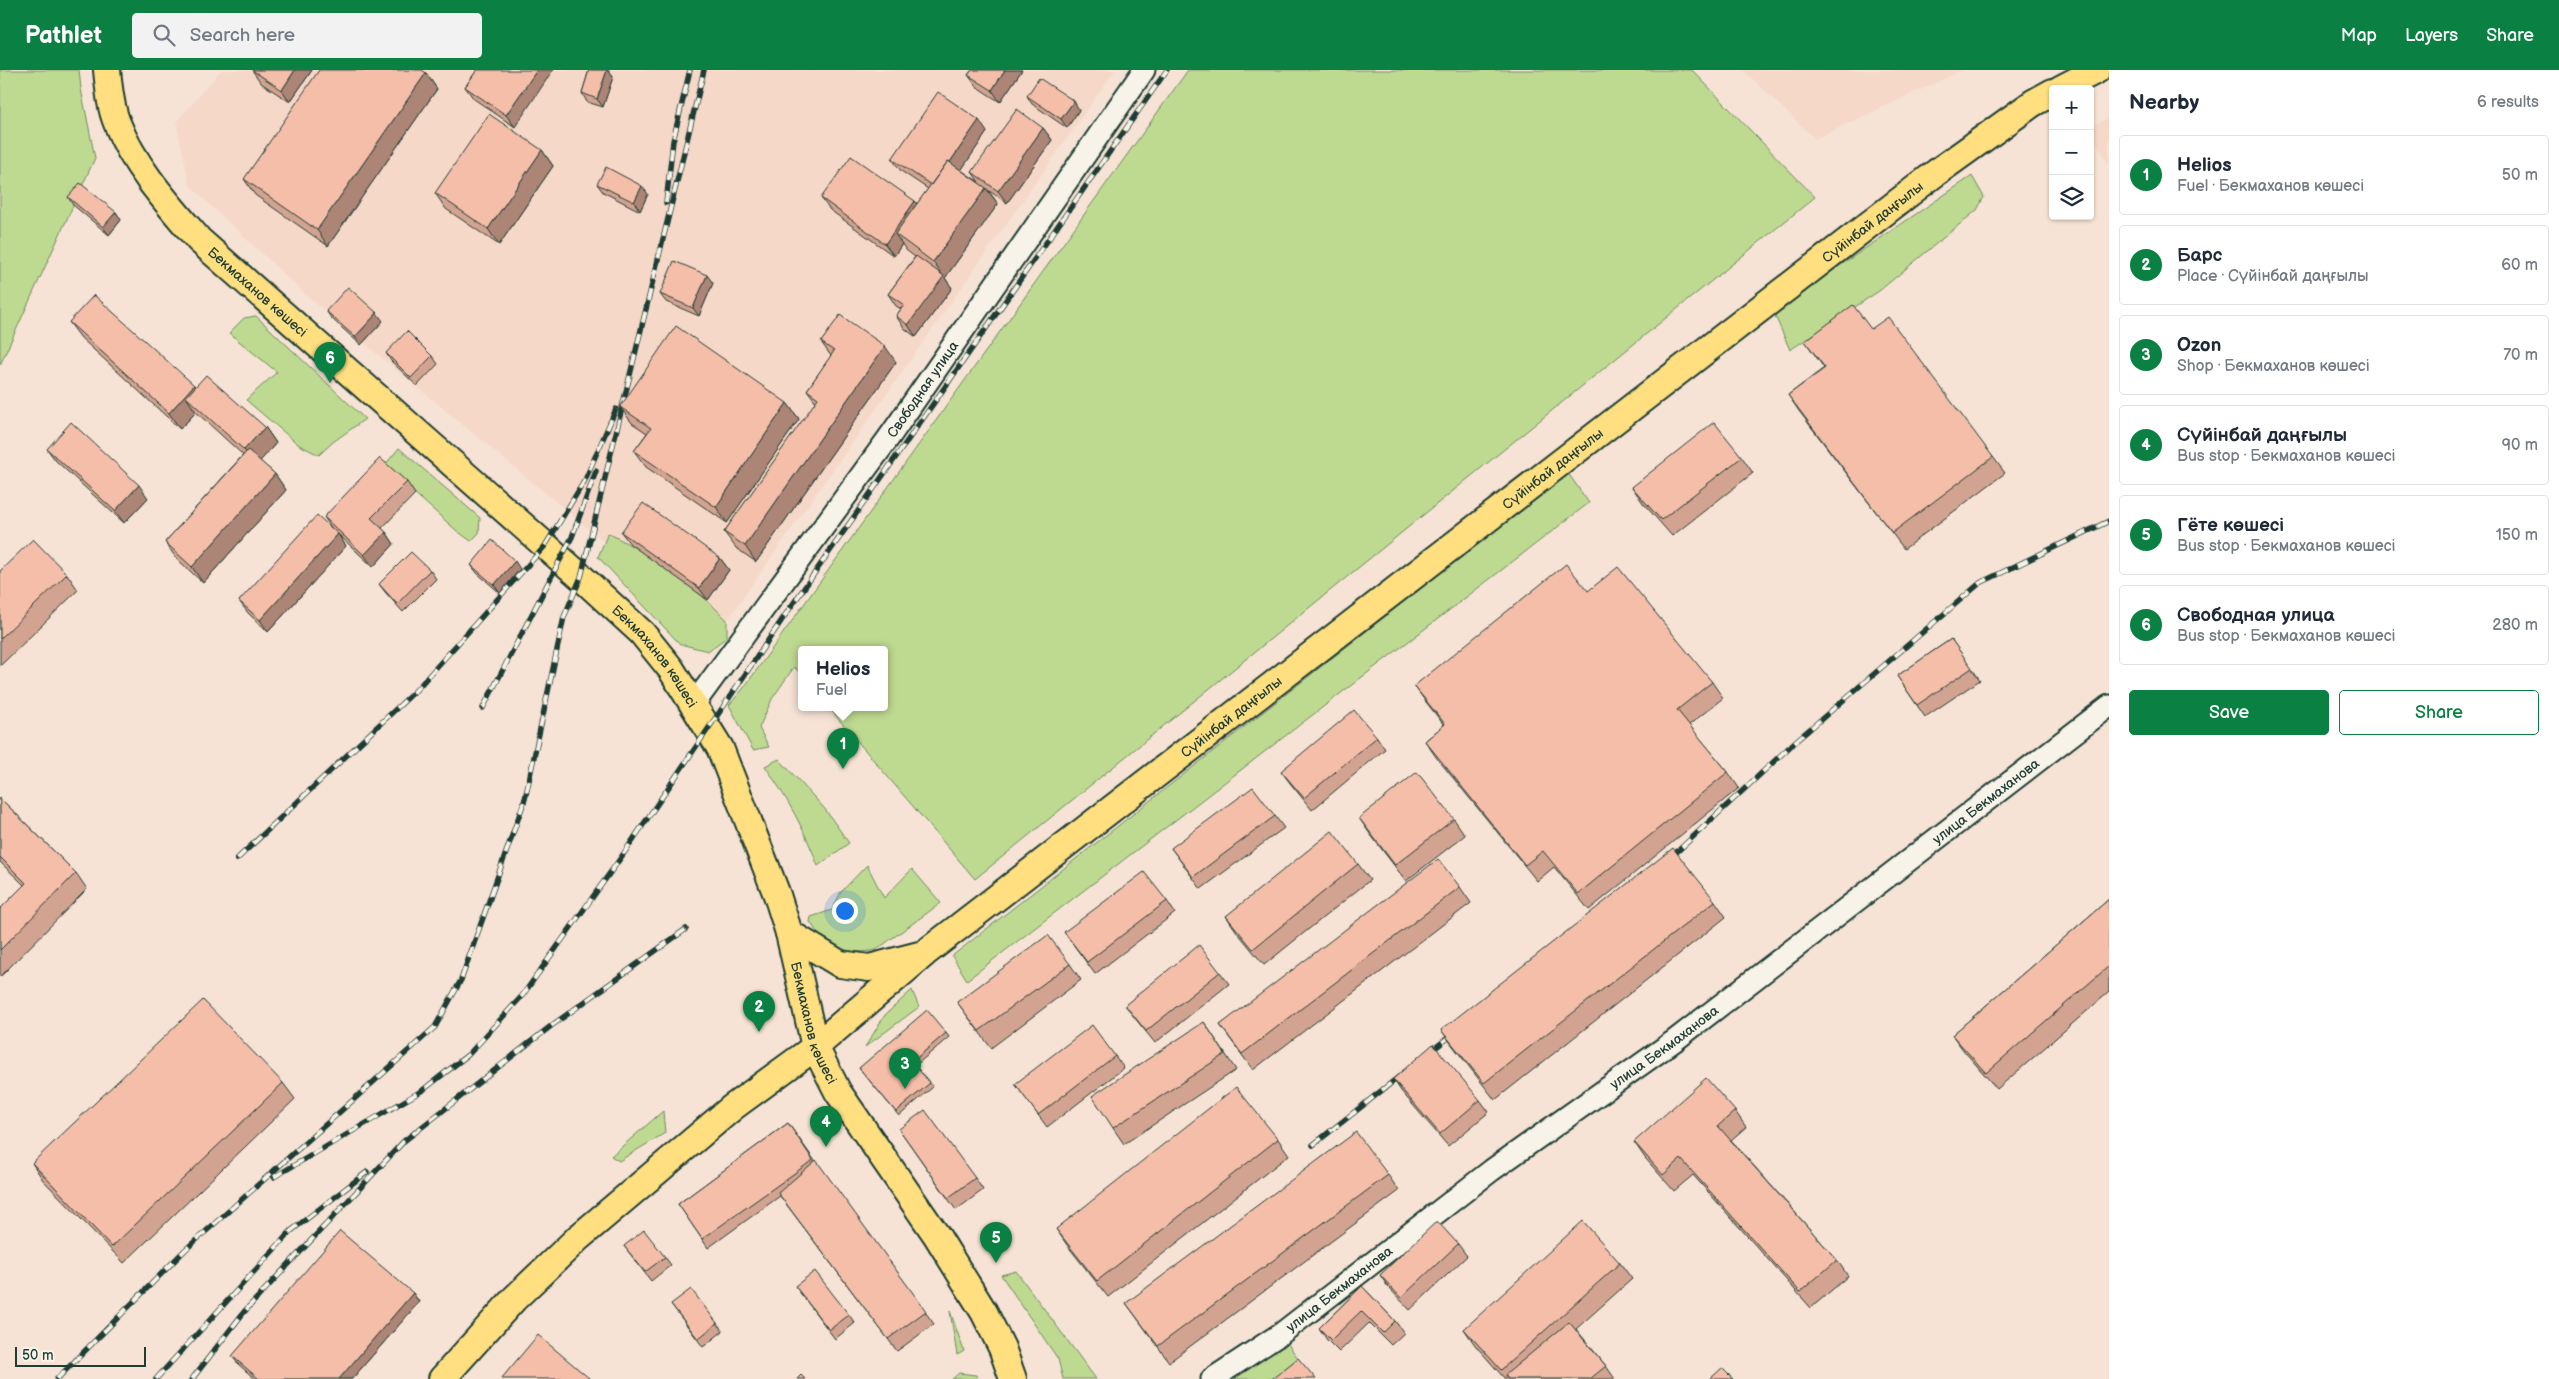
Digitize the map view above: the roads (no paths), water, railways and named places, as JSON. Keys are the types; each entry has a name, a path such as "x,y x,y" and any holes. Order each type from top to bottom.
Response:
{"main road":[{"name":"Бекмаханов көшесі","path":"107,70 110,98 117,124 132,153 161,196 199,240 642,634 671,669 720,748 735,783 789,933 815,1047 838,1092 937,1236 984,1312 1002,1348 1013,1379"},
{"path":"2068,85 2097,70"},
{"name":"Сүйінбай даңғылы","path":"442,1379 514,1299 578,1238 733,1107 815,1047 925,953 1937,172 2033,102 2049,94"},
{"path":"789,933 840,964 859,967 869,968 925,953"}],"street":[{"name":"Свободная улица","path":"694,704 890,436 1144,70"},
{"name":"улица Бекмаханова","path":"1212,1379 1282,1333 1492,1170 1674,1041 2109,706"}],"railway":[{"path":"666,203 673,141 690,70"},
{"path":"57,1379 185,1250 435,1027 461,980 525,799 564,617 581,577 704,70"},
{"path":"274,1177 423,1090 469,1054 522,996 622,856 788,611 1167,70"},
{"path":"237,859 416,690 545,546 585,480 616,409"},
{"path":"483,708 572,537 596,471"},
{"path":"1666,862 1797,740 1980,583 2109,521"},
{"path":"192,1379 244,1312 404,1141 551,1026 686,929"},
{"path":"1425,1056 1458,1030"},
{"path":"1313,1145 1405,1072"},
{"path":"156,1379 291,1231 367,1172"}],"place":[{"name":"Свободная улица","path":"330,383"},
{"name":"Helios","path":"843,769"},
{"name":"Барс","path":"759,1032"},
{"name":"Ozon","path":"905,1089"},
{"name":"Сүйінбай даңғылы","path":"826,1147"},
{"name":"Гёте көшесі","path":"996,1263"}]}
